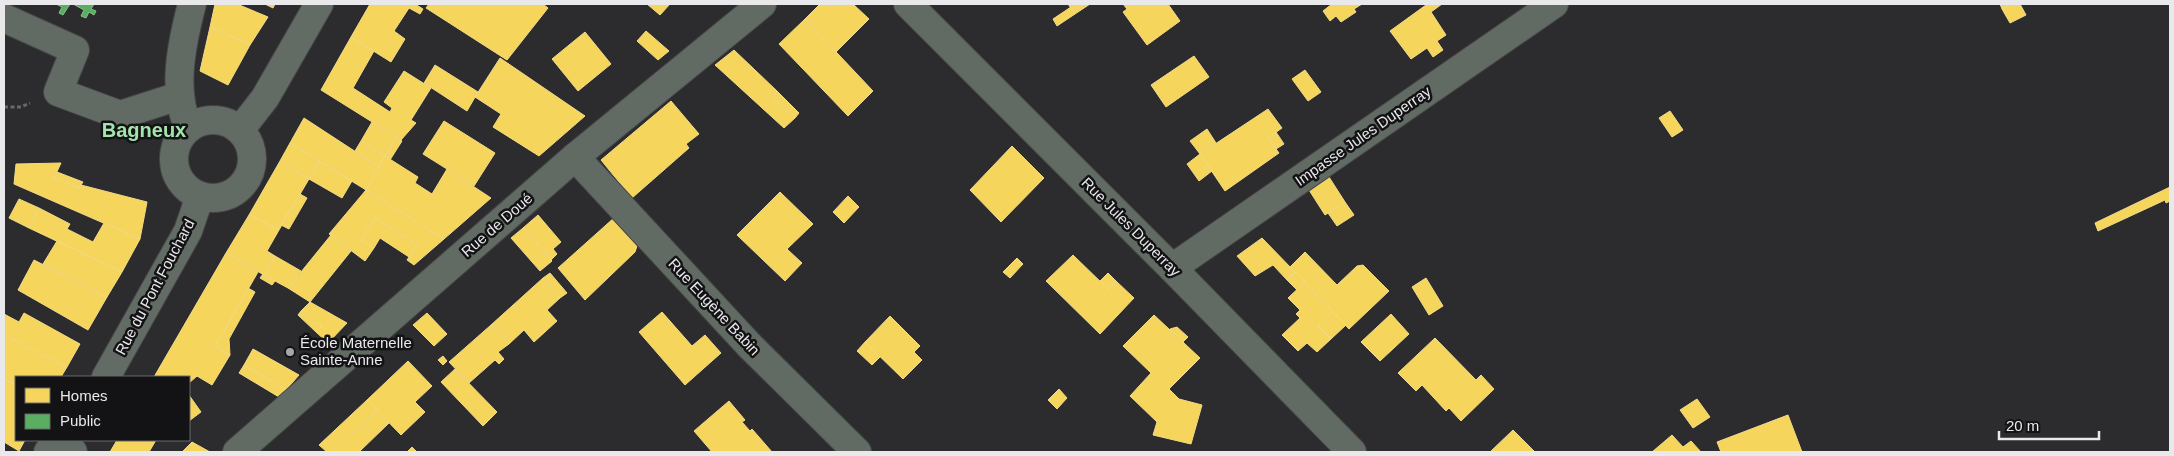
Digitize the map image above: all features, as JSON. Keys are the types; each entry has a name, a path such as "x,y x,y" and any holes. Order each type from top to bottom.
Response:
{"main road":[{"path":"240,130 264,98 319,4"},
{"path":"209,120 220,120 240,130 248,140 252,154 252,166 247,179 238,189 226,196 214,198 200,196 185,186 176,172 174,160 175,148 180,137 189,128 209,120"},
{"name":"Rue du Pont Fouchard","path":"107,376 188,231 200,196"}],"street":[{"path":"189,128 182,114 179,96 185,30 192,4"},
{"name":"Rue de Doué","path":"238,452 575,157 762,4"},
{"name":"Rue Jules Duperray","path":"908,4 1172,268 1352,452"},
{"name":"Impasse Jules Duperray","path":"1172,268 1554,4"},
{"path":"4,18 75,50 58,92 120,115 179,96"},
{"name":"Rue Eugène Babin","path":"575,157 749,345 857,452"}],"building: Homes":[{"path":"215,4 237,4 268,17 250,45 210,27"},
{"path":"265,4 275,4 273,8"},
{"path":"370,4 415,4 423,9 420,14 409,8 394,31 405,39 391,62 351,37"},
{"path":"429,4 543,4 548,8 507,60 426,8"},
{"path":"647,4 670,4 660,15"},
{"path":"820,4 853,4 869,19 836,52 805,19"},
{"path":"1068,4 1090,4 1075,14"},
{"path":"1123,4 1168,4 1180,21 1147,45 1123,12 1127,9"},
{"path":"1332,4 1362,4 1354,9 1356,12 1341,22 1336,16 1330,21 1323,11"},
{"path":"1425,4 1442,4 1431,12 1446,35 1437,41 1443,50 1433,57 1427,48 1411,59 1390,31"},
{"path":"2000,4 2012,4 2002,9"},
{"path":"2012,4 2020,4 2026,15 2010,23 2002,9"},
{"path":"1071,7 1075,14 1057,26 1053,19"},
{"path":"805,19 873,91 848,116 779,44"},
{"path":"210,27 250,45 228,85 200,71"},
{"path":"646,31 669,51 658,60 637,41"},
{"path":"585,32 611,64 578,91 552,59"},
{"path":"351,37 374,51 353,88 390,112 392,108 384,102 404,71 431,88 411,120 416,123 401,140 321,90"},
{"path":"734,50 777,91 773,97 795,118 784,128 715,65"},
{"path":"1194,56 1209,77 1166,107 1151,85"},
{"path":"500,58 585,116 539,156 493,127 501,114 475,97"},
{"path":"435,65 478,92 467,111 424,83"},
{"path":"1305,70 1321,92 1308,101 1292,79"},
{"path":"777,91 799,113 795,118 773,97"},
{"path":"671,101 699,134 686,144 689,148 632,198 601,160"},
{"path":"1268,109 1282,128 1268,138 1279,153 1225,191 1200,154"},
{"path":"1670,111 1683,130 1672,137 1659,118"},
{"path":"304,118 379,167 366,190 290,143"},
{"path":"444,121 495,153 474,186 423,154"},
{"path":"372,122 396,137 385,156 361,141"},
{"path":"1207,129 1216,143 1200,154 1190,141"},
{"path":"1276,132 1284,144 1276,149 1268,138"},
{"path":"396,137 402,141 390,160 385,156"},
{"path":"361,141 385,156 379,167 355,151"},
{"path":"290,143 319,161 309,179 280,161"},
{"path":"1012,146 1044,178 1001,222 970,190"},
{"path":"1200,154 1212,171 1199,181 1187,164"},
{"path":"385,156 418,177 415,183 432,194 447,169 491,198 444,239 366,190"},
{"path":"280,161 309,179 279,230 249,215"},
{"path":"319,161 352,181 342,198 309,179"},
{"path":"61,163 54,178 79,188 81,185 147,202 140,239 14,184 16,164"},
{"path":"57,172 83,182 79,188 54,178"},
{"path":"1329,177 1345,202 1325,215 1309,190"},
{"path":"2170,187 2170,201 2166,203 2165,200 2098,231 2095,223"},
{"path":"366,190 444,239 414,265 407,260 417,245 375,218 361,240 374,248 365,261 329,234"},
{"path":"780,192 813,224 787,249 802,263 785,281 737,235"},
{"path":"300,194 307,198 289,229 281,225"},
{"path":"848,196 859,207 844,223 833,212"},
{"path":"19,199 39,208 29,228 9,218"},
{"path":"1345,202 1354,215 1337,226 1328,213"},
{"path":"39,208 70,224 67,229 93,242 104,223 140,239 122,272 29,228"},
{"path":"249,215 279,230 267,251 275,256 264,275 226,253"},
{"path":"538,215 561,242 553,249 557,254 551,260 523,228"},
{"path":"615,217 639,240 635,252 585,300 558,268"},
{"path":"375,218 417,245 409,257 380,238 374,248 361,240"},
{"path":"523,228 552,261 540,271 511,238"},
{"path":"331,235 351,251 310,302 288,288"},
{"path":"1262,238 1295,272 1287,280 1273,265 1255,276 1237,256"},
{"path":"57,241 122,272 107,297 43,264"},
{"path":"1305,252 1337,285 1357,266 1363,265 1389,291 1349,329 1290,267"},
{"path":"226,253 258,272 215,347 230,355 212,385 197,376 190,382 190,376 155,376"},
{"path":"1073,255 1108,289 1116,281 1134,298 1100,334 1046,281"},
{"path":"275,256 301,271 288,288 264,275"},
{"path":"1017,258 1023,264 1010,278 1003,272"},
{"path":"34,260 107,297 88,330 18,290"},
{"path":"1295,272 1305,282 1297,290 1287,280"},
{"path":"550,273 567,293 560,298 543,278"},
{"path":"1108,273 1116,281 1108,289 1100,281"},
{"path":"263,274 275,281 272,285 260,278"},
{"path":"543,278 560,298 547,310 557,321 534,342 524,330 509,344 491,325"},
{"path":"1426,278 1443,306 1429,315 1412,287"},
{"path":"1305,282 1333,312 1318,326 1331,339 1317,352 1307,343 1298,351 1282,335 1300,318 1296,314 1300,310 1288,298"},
{"path":"248,288 255,292 229,339 230,355 215,347"},
{"path":"310,302 347,323 328,343 316,332 322,326 318,322 316,324 301,311"},
{"path":"301,311 316,324 318,322 322,326 316,332 298,315"},
{"path":"662,312 692,346 705,335 721,353 685,385 639,332"},
{"path":"1333,312 1346,325 1331,339 1318,326"},
{"path":"24,313 80,344 67,367 4,335 4,314 19,322"},
{"path":"427,313 447,334 434,346 413,325"},
{"path":"1391,314 1409,334 1380,361 1361,342"},
{"path":"1154,315 1200,358 1169,389 1179,399 1202,405 1191,444 1153,435 1157,422 1130,396 1151,373 1123,346"},
{"path":"890,316 920,346 914,352 922,360 903,379 865,342"},
{"path":"491,325 509,344 498,352 504,359 499,364 495,360 469,383 449,362"},
{"path":"1177,327 1188,337 1183,342 1170,329"},
{"path":"4,335 67,367 62,376 15,376 15,384 4,379"},
{"path":"1435,338 1476,380 1481,375 1494,389 1461,421 1449,408 1446,411 1422,385 1416,391 1398,373"},
{"path":"865,342 880,357 872,365 857,351"},
{"path":"253,349 299,375 286,390 244,365"},
{"path":"443,356 447,361 443,365 438,360"},
{"path":"408,361 432,386 415,402 425,412 401,435 367,400"},
{"path":"244,365 286,390 279,397 239,373"},
{"path":"455,369 497,412 483,426 441,382"},
{"path":"4,379 15,384 15,441 24,441 19,451 4,442"},
{"path":"1059,389 1067,398 1057,409 1048,400"},
{"path":"190,396 201,412 190,420"},
{"path":"1697,399 1710,417 1693,428 1680,410"},
{"path":"367,400 377,410 334,452 327,452 319,445"},
{"path":"729,401 745,420 742,422 750,431 752,429 772,452 712,452 694,431"},
{"path":"377,410 389,423 359,452 334,452"},
{"path":"1788,415 1802,452 1721,452 1717,442"},
{"path":"1513,430 1535,452 1490,452"},
{"path":"1672,435 1683,447 1691,441 1701,452 1652,452"},
{"path":"116,441 155,441 149,452 110,452"},
{"path":"192,442 210,452 182,452"},
{"path":"412,447 417,452 407,452"}],"building: Public":[{"path":"56,4 70,4 63,15 59,13 62,7"},
{"path":"73,4 94,4 91,9 96,11 94,15 89,12 86,18 81,16 84,10"}],"place":[{"name":"École Maternelle Sainte-Anne","path":"290,352"}],"district":[{"name":"Bagneux","path":"144,130"}]}
